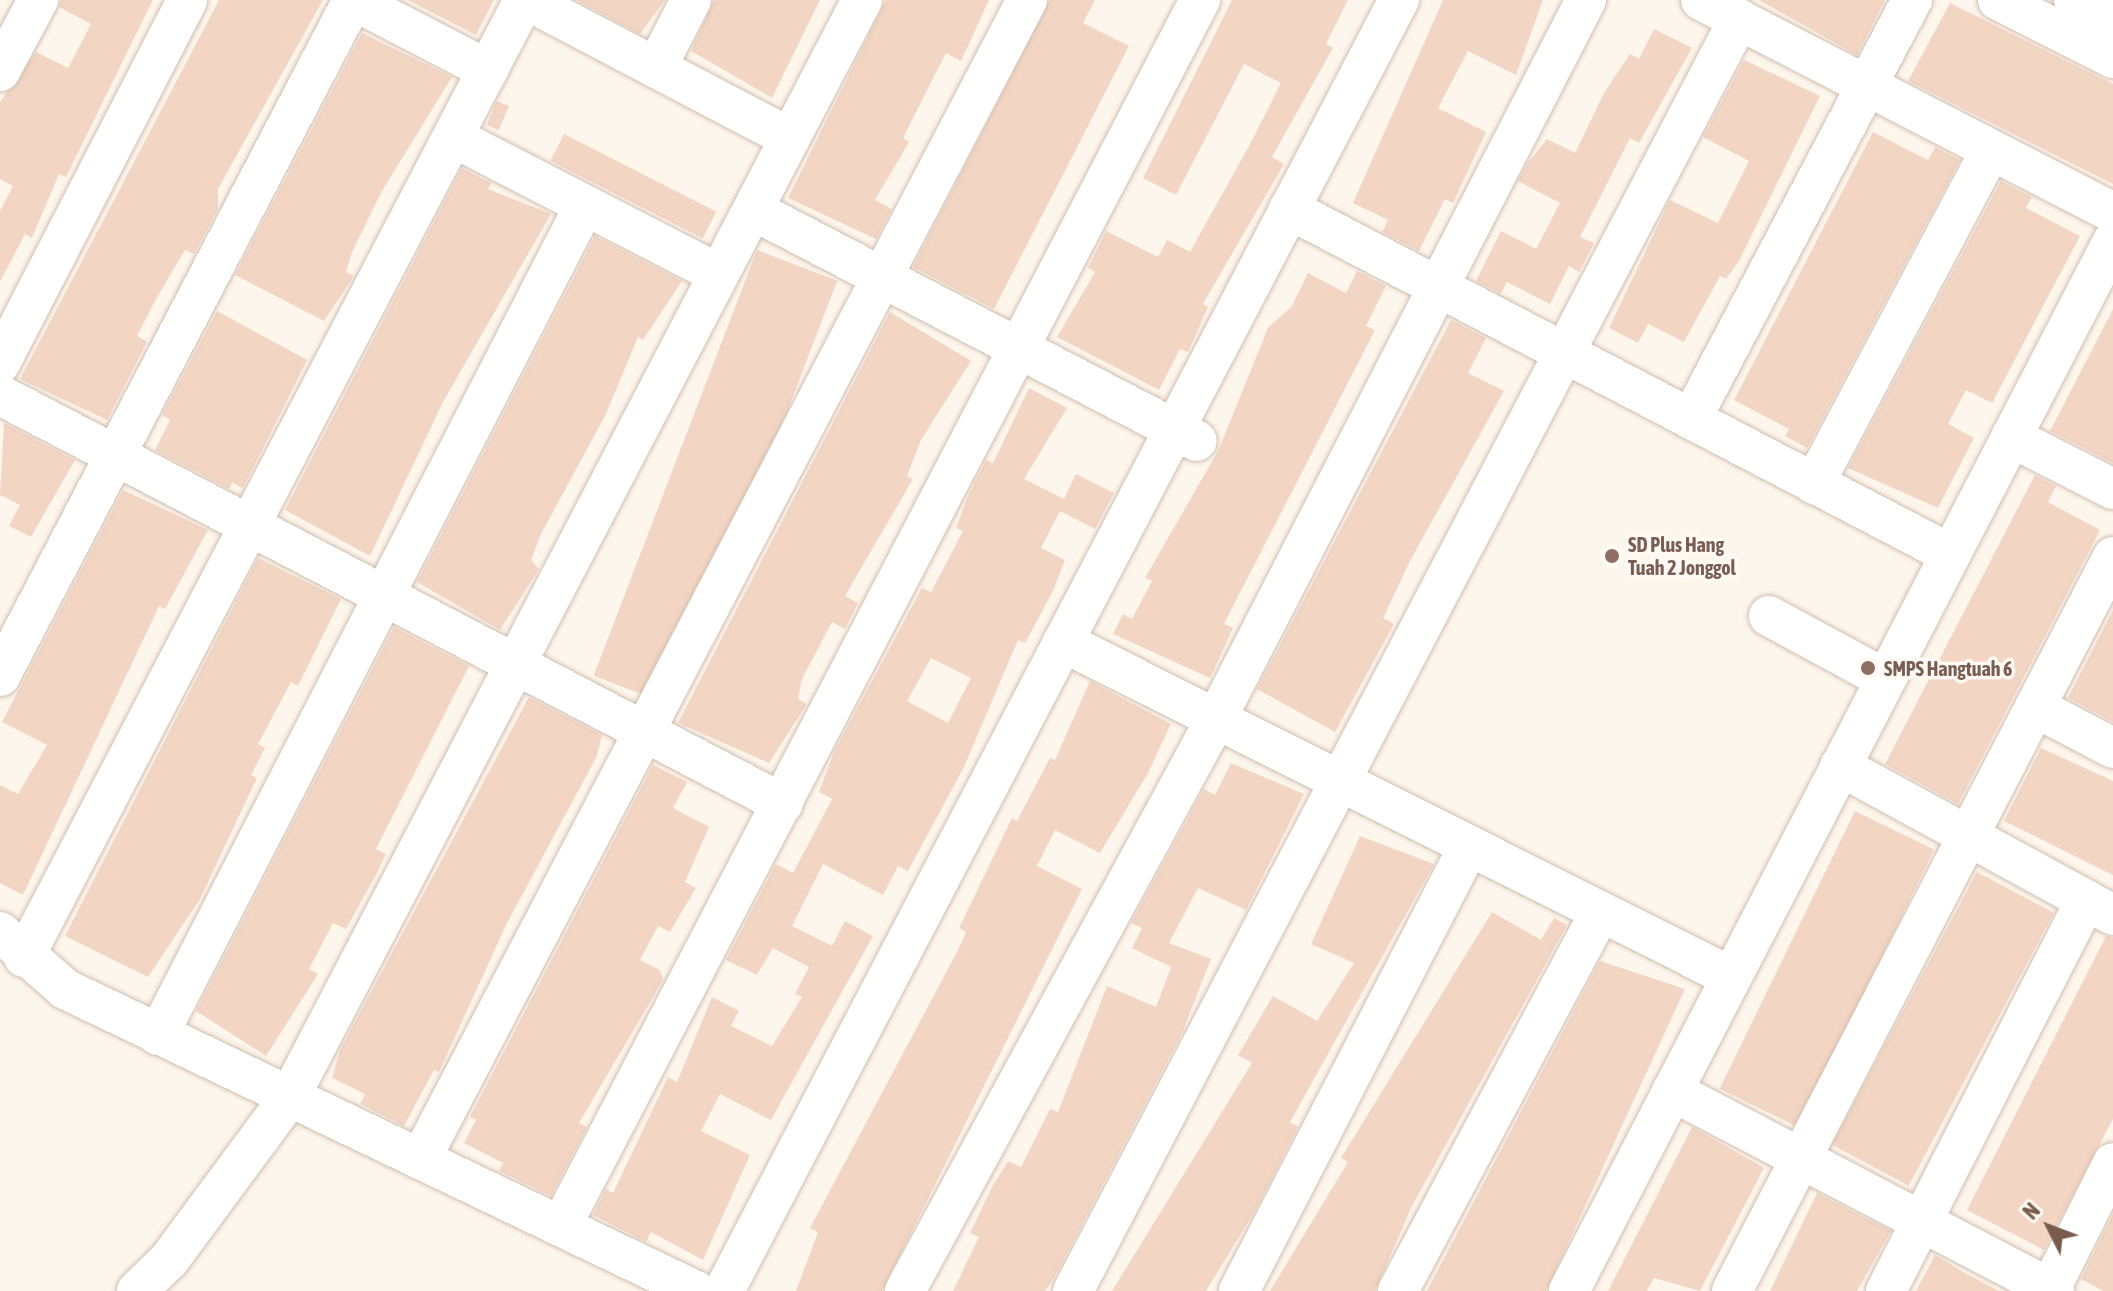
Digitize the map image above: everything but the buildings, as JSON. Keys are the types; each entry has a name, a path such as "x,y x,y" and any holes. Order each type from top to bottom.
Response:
{"street":[{"path":"0,11 13,0"},
{"path":"2,64 38,0"},
{"path":"0,363 187,0"},
{"path":"0,676 353,0 488,70"},
{"path":"696,1291 65,989 12,944 251,526 525,0 790,138"},
{"path":"656,68 691,0"},
{"path":"137,1291 177,1250 289,1098 862,0"},
{"path":"421,1158 1027,0"},
{"path":"561,1226 1021,349 1200,0"},
{"path":"754,1291 1075,648 1300,215 1399,0"},
{"path":"1300,215 1428,0"},
{"path":"905,1291 1216,719 1586,0"},
{"path":"1701,0 2113,213"},
{"path":"1691,419 1912,0"},
{"path":"1998,0 2113,58"},
{"path":"2074,0 2113,20"},
{"path":"1073,1291 1739,19"},
{"path":"453,137 719,274"},
{"path":"1814,484 1991,150"},
{"path":"158,1035 585,205"},
{"path":"753,210 1186,435"},
{"path":"1300,215 1950,554"},
{"path":"1569,1291 2113,241"},
{"path":"0,395 783,804"},
{"path":"2011,437 2113,489"},
{"path":"1732,1291 2035,707 2108,579"},
{"path":"1769,616 1885,679"},
{"path":"1075,648 1731,977"},
{"path":"724,1291 1075,648"},
{"path":"2035,707 2113,748"},
{"path":"1840,766 1971,831 2100,908 1886,1291"},
{"path":"1239,1291 1469,846"},
{"path":"1398,1291 1600,912"},
{"path":"1672,1091 2051,1290 2113,1163"}],"place":[{"name":"SD Plus Hang Tuah 2 Jonggol","path":"1612,556"},
{"name":"SMPS Hangtuah 6","path":"1868,668"}]}
